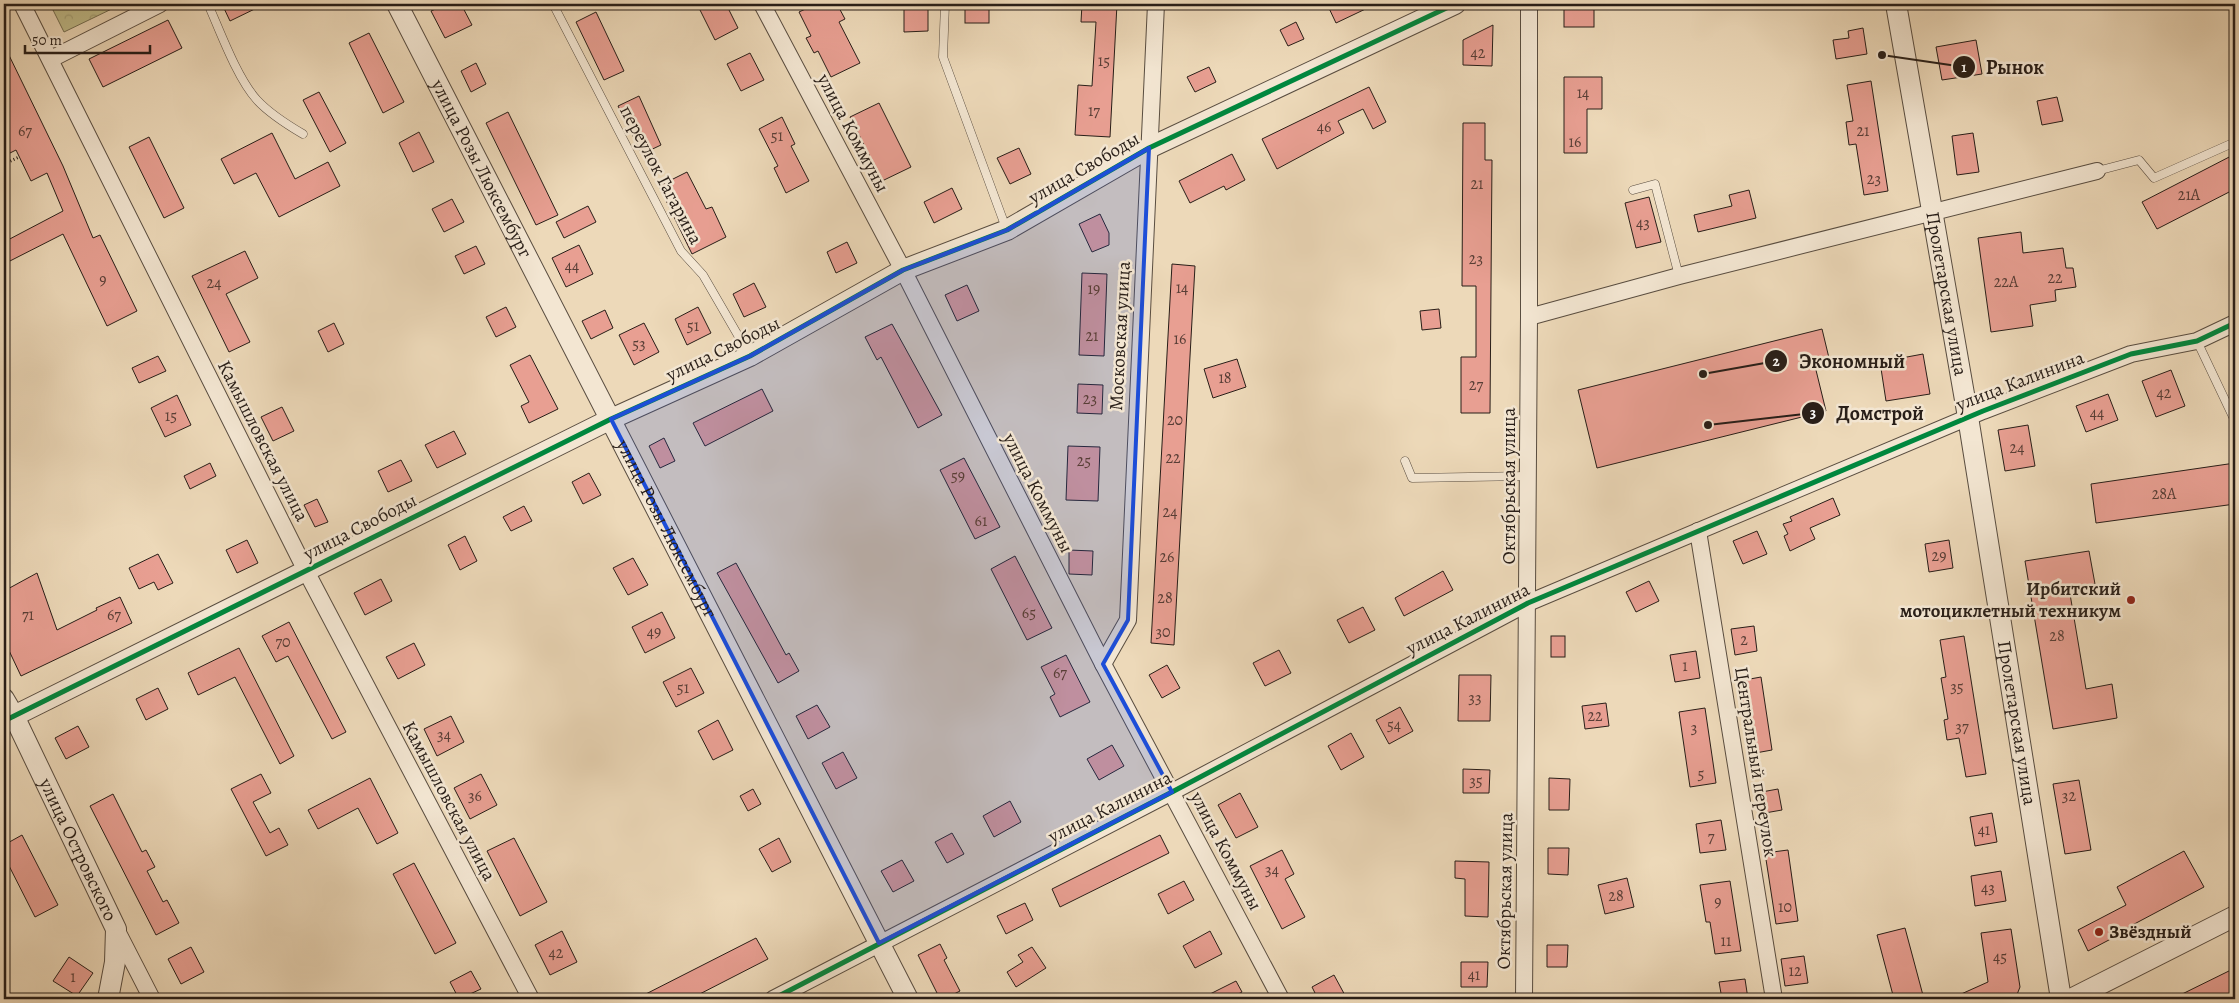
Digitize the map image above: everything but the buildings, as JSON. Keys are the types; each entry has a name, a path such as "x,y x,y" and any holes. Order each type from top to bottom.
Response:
{"street":[{"name":"Камышловская улица","path":"22,4 306,571 531,999"},
{"path":"51,59 160,4"},
{"name":"улица Розы Люксембург","path":"398,4 908,999"},
{"name":"улица Коммуны","path":"762,4 903,270 1103,664 1281,999"},
{"name":"Московская улица","path":"1103,664 1128,620 1156,4"},
{"name":"улица Свободы","path":"7,712 306,571 610,419 750,356 903,270 1007,230 1149,148 1455,4"},
{"name":"Октябрьская улица","path":"1524,999 1530,318 1529,4"},
{"name":"Пролетарская улица","path":"1896,4 1968,417 2061,999"},
{"path":"1530,318 1679,276 2097,170"},
{"name":"улица Калинина","path":"773,999 1172,792 1528,603 1968,417 2131,354 2198,341 2235,323"},
{"name":"Центральный переулок","path":"1698,531 1774,999"},
{"name":"улица Островского","path":"7,712 152,999"},
{"path":"2071,999 2235,916"},
{"path":"108,999 115,962 116,929"}],"lane":[{"path":"208,4 232,59 256,99 276,118 303,134"},
{"name":"переулок Гагарина","path":"553,4 681,251 703,275 750,356"},
{"path":"946,4 943,57 1007,230"},
{"path":"2097,170 2139,160 2154,178 2235,142"},
{"path":"1633,190 1655,184 1679,276"},
{"path":"2198,341 2235,421"},
{"path":"1406,461 1412,478 1528,476"}],"path":[{"path":"4,164 19,157"}],"highlighted area":[{"path":"1149,148 1128,620 1103,664 1172,792 879,943 611,419 750,356 903,270 1007,230"}],"green space":[{"path":"50,4 122,4 64,32"}],"cycle path":[{"path":"4,721 611,419 750,356 903,270 1007,230 1149,148 1455,4"},
{"path":"773,999 1172,792 1528,603 1983,411 2131,354 2197,341 2235,323"}],"place":[{"name":"Рынок","path":"1882,55"},
{"name":"Экономный","path":"1703,374"},
{"name":"Домстрой","path":"1708,425"},
{"name":"Ирбитский мотоциклетный техникум","path":"2131,600"},
{"name":"Звёздный","path":"2099,932"}]}
